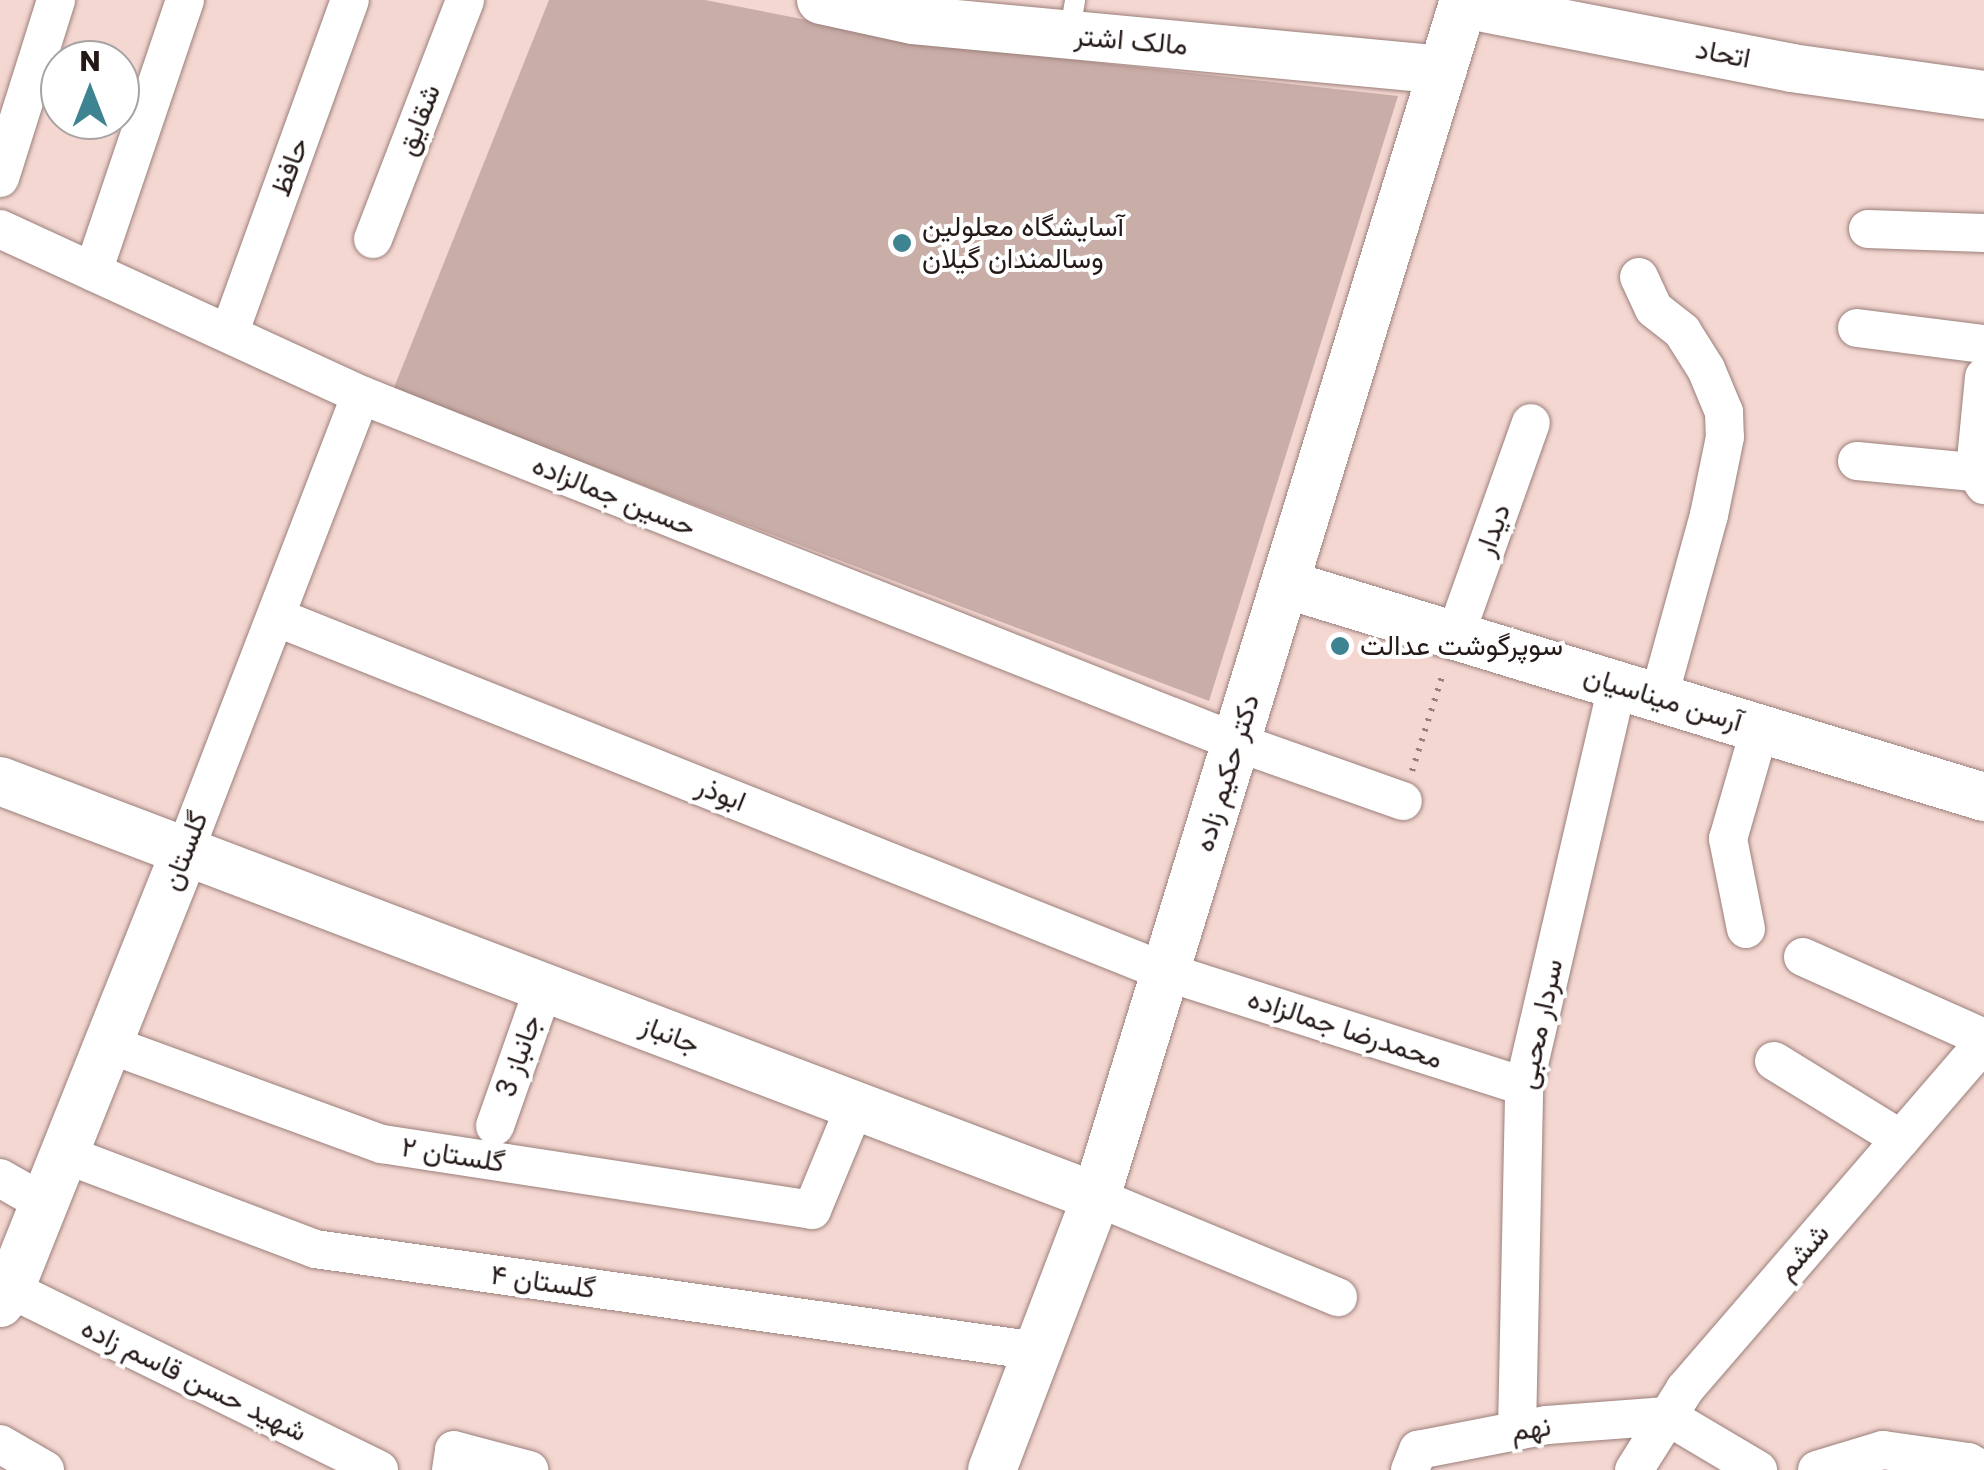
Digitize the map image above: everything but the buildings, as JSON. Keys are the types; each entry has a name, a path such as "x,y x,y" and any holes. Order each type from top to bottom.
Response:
{"street":[{"path":"0,178 56,0"},
{"path":"93,272 184,0"},
{"name":"حافظ","path":"229,334 350,0"},
{"name":"شقایق","path":"374,239 465,0"},
{"name":"مالک اشتر","path":"821,0 913,20 1072,17 1443,70"},
{"name":"دکتر حکیم زاده","path":"992,1470 1096,1197 1464,2"},
{"name":"اتحاد","path":"1464,2 1792,68 1984,94"},
{"name":"حسین جمالزاده","path":"0,229 360,396 1236,742 1402,801"},
{"path":"1868,229 1984,233"},
{"name":"سردار محبی","path":"1517,1430 1524,1086 1638,691 1709,515 1725,437 1724,412 1706,369 1682,330 1654,309 1639,278"},
{"path":"1857,328 1984,344"},
{"path":"1857,462 1981,476 1984,377"},
{"name":"گلستان","path":"5,1296 184,853 360,396"},
{"name":"دیدار","path":"1455,636 1531,423"},
{"name":"آرسن میناسیان","path":"1285,584 1984,797"},
{"name":"ابوذر","path":"276,617 1166,972"},
{"path":"1746,930 1728,840 1760,728"},
{"name":"جانباز","path":"0,781 1096,1197 1338,1297"},
{"path":"1803,958 1984,1040"},
{"name":"محمدرضا جمالزاده","path":"1166,972 1524,1086"},
{"name":"جانباز 3","path":"495,1126 544,987"},
{"name":"ششم","path":"1634,1470 1684,1389 1984,1040"},
{"name":"گلستان ۲","path":"108,1044 382,1144 812,1210 855,1106"},
{"path":"1774,1062 1901,1139"},
{"name":"گلستان ۴","path":"64,1154 315,1250 1037,1351"},
{"path":"0,1178 44,1203"},
{"name":"شهید حسن قاسم زاده","path":"5,1296 379,1470"},
{"path":"1667,1416 1758,1470"},
{"name":"نهم","path":"1410,1470 1418,1450 1517,1430 1667,1416"},
{"path":"0,1444 45,1470"},
{"path":"451,1470 454,1450 529,1470"},
{"path":"1836,1467 1883,1450 1968,1462 1984,1470"}],"path":[{"path":"1402,801 1455,636"}],"place":[{"name":"آسایشگاه معلولین وسالمندان گیلان","path":"902,243"},
{"name":"سوپرگوشت عدالت","path":"1340,646"}]}
